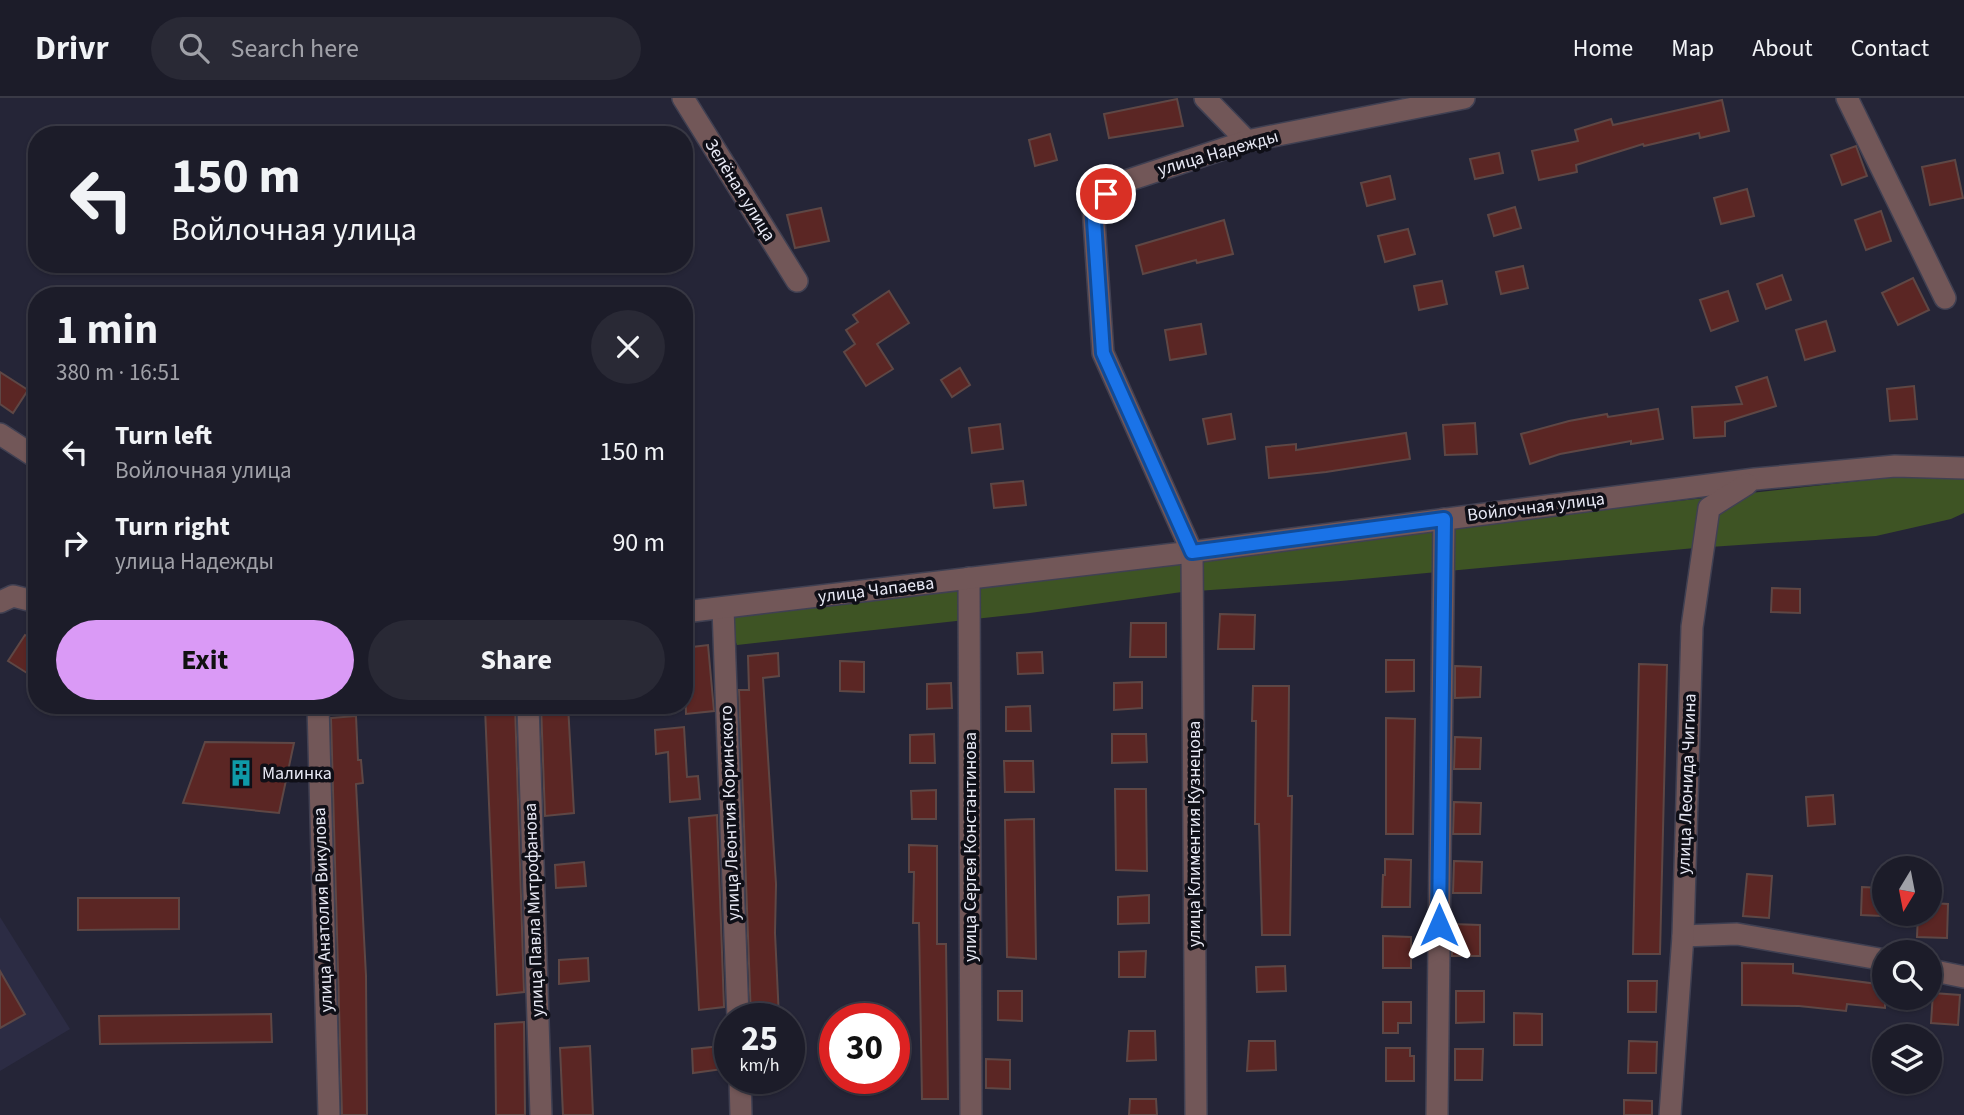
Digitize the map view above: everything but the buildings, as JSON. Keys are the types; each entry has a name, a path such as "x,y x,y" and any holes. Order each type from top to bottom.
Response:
{"street":[{"name":"Зелёная улица","path":"683,98 797,281"},
{"path":"1205,98 1247,141"},
{"name":"улица Надежды","path":"1192,552 1103,353 1093,206 1119,183 1247,141 1464,98"},
{"path":"1847,98 1945,298"},
{"path":"0,434 28,452"},
{"name":"Войлочная улица","path":"1067,567 1755,479 1895,466 1964,468"},
{"name":"улица Леонида Чигина","path":"1670,1115 1683,936 1692,626 1709,508 1755,479"},
{"path":"1437,1115 1444,519"},
{"name":"улица Климентия Кузнецова","path":"1192,552 1196,1115"},
{"name":"улица Чапаева","path":"693,611 1067,567"},
{"name":"улица Сергея Константинова","path":"969,578 971,1115"},
{"path":"0,602 13,596 28,600"},
{"name":"улица Леонтия Коринского","path":"723,608 736,1003"},
{"name":"улица Анатолия Викулова","path":"318,714 330,1115"},
{"name":"улица Павла Митрофанова","path":"528,714 541,1115"},
{"path":"1683,936 1737,934 1872,958"},
{"path":"1942,972 1964,977"},
{"path":"740,1094 741,1115"}],"shaded area":[{"path":"0,917 70,1029 0,1071"}],"green space":[{"path":"1964,471 1964,513 1951,519 1876,536 1695,548 1341,581 1182,592 1030,613 737,645 728,620 745,612 1523,518"}],"place":[{"name":"Малинка","path":"241,773"}],"route":[{"path":"1106,194 1093,206 1103,353 1192,552 1444,519 1439,925"}]}
